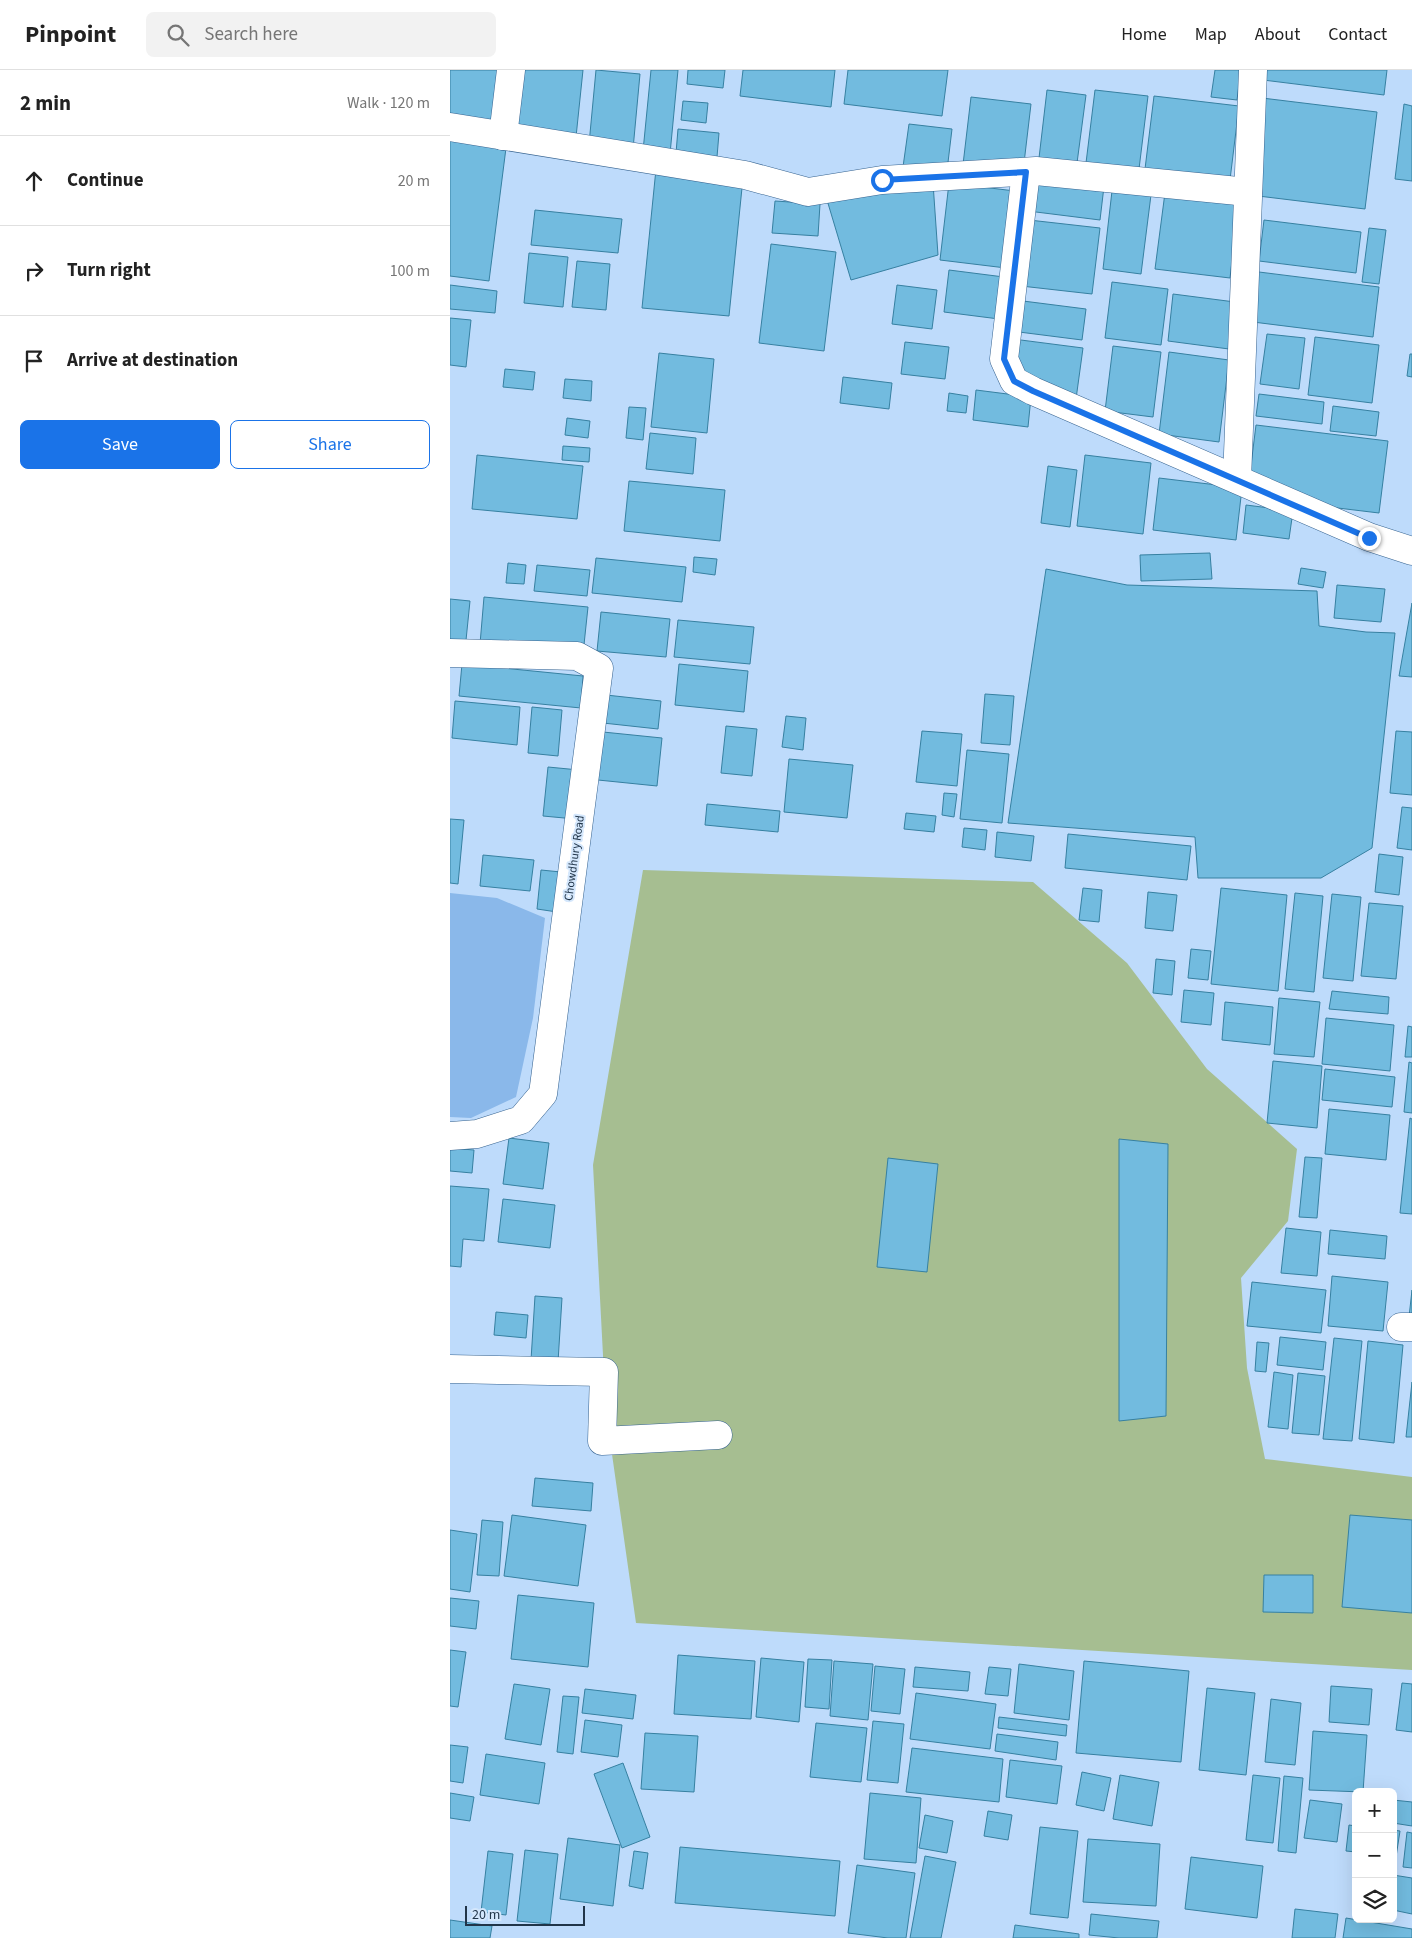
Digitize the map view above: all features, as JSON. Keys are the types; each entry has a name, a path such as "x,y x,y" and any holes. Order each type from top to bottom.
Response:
{"street":[{"path":"504,136 511,70"},
{"path":"1238,479 1253,70"},
{"path":"450,127 745,175 808,192 882,180 1036,171 1248,192"},
{"path":"1026,172 1004,359 1014,381 1369,538 1412,551"},
{"name":"Chowdhury Road","path":"450,653 577,656 599,668 543,1094 521,1120 477,1134 450,1136"},
{"path":"450,1369 604,1372 602,1441 718,1435"}],"green space":[{"path":"643,870 1033,882 1127,963 1207,1069 1297,1149 1288,1221 1241,1278 1247,1368 1265,1459 1412,1477 1412,1670 636,1623 606,1412 593,1165"}],"water":[{"path":"450,893 497,898 545,918 533,1018 516,1097 471,1118 450,1117"}],"building":[{"path":"450,70 501,70 495,121 450,115"},
{"path":"519,70 583,70 576,137 513,131"},
{"path":"596,70 640,74 633,149 589,144"},
{"path":"651,70 678,70 670,154 643,151"},
{"path":"688,70 725,70 723,88 687,84"},
{"path":"743,70 835,70 831,107 740,96"},
{"path":"848,70 948,70 942,116 844,104"},
{"path":"1215,70 1241,70 1237,100 1211,97"},
{"path":"1256,70 1387,70 1384,95 1255,79"},
{"path":"1047,90 1086,95 1077,163 1039,158"},
{"path":"1095,90 1148,96 1138,177 1085,171"},
{"path":"1154,96 1239,106 1229,188 1144,177"},
{"path":"971,97 1031,104 1022,180 962,173"},
{"path":"1262,98 1377,112 1365,209 1250,195"},
{"path":"683,101 708,103 706,123 681,120"},
{"path":"1404,104 1412,106 1412,181 1395,179"},
{"path":"909,124 952,129 946,179 902,174"},
{"path":"678,129 719,133 717,157 676,153"},
{"path":"450,140 506,148 489,281 450,276"},
{"path":"656,169 743,178 729,316 642,308"},
{"path":"1033,170 1105,178 1100,220 1028,211"},
{"path":"933,183 938,255 851,280 827,200"},
{"path":"949,183 1015,191 1006,268 940,260"},
{"path":"1166,185 1240,194 1230,278 1155,269"},
{"path":"1112,191 1151,195 1141,274 1103,269"},
{"path":"775,201 820,204 818,236 772,233"},
{"path":"535,210 622,219 618,253 531,245"},
{"path":"1029,220 1100,228 1092,294 1021,286"},
{"path":"1264,220 1361,232 1356,273 1259,261"},
{"path":"1369,228 1386,230 1379,284 1362,282"},
{"path":"771,244 836,252 824,351 759,343"},
{"path":"529,253 568,257 563,307 524,303"},
{"path":"577,261 610,264 606,310 572,307"},
{"path":"949,270 1004,277 999,319 944,312"},
{"path":"1251,271 1379,287 1373,337 1245,321"},
{"path":"1112,282 1168,289 1161,345 1105,338"},
{"path":"450,285 497,291 495,313 450,309"},
{"path":"897,285 937,290 932,329 892,324"},
{"path":"1173,294 1235,302 1229,349 1168,341"},
{"path":"1023,301 1086,309 1082,340 1019,332"},
{"path":"450,318 471,320 466,367 450,365"},
{"path":"1267,334 1305,338 1299,389 1260,384"},
{"path":"1315,337 1379,345 1372,403 1308,395"},
{"path":"1013,339 1083,348 1076,399 1007,390"},
{"path":"905,342 949,347 945,379 901,374"},
{"path":"1113,346 1161,352 1153,417 1105,411"},
{"path":"1169,352 1229,360 1219,442 1159,434"},
{"path":"659,353 714,359 707,433 651,427"},
{"path":"1410,354 1412,354 1412,377 1407,376"},
{"path":"505,369 535,372 533,390 503,387"},
{"path":"843,377 892,383 889,409 840,403"},
{"path":"565,379 592,381 591,401 563,398"},
{"path":"976,390 1031,397 1028,427 973,420"},
{"path":"949,393 968,396 966,413 947,411"},
{"path":"1259,394 1324,402 1322,424 1256,416"},
{"path":"1333,406 1379,412 1376,436 1330,431"},
{"path":"629,407 646,408 643,440 626,438"},
{"path":"567,418 590,421 588,438 565,435"},
{"path":"1256,425 1388,441 1379,513 1247,497"},
{"path":"650,433 696,438 693,474 646,469"},
{"path":"563,446 590,448 589,462 562,460"},
{"path":"477,455 583,466 577,519 472,509"},
{"path":"1085,455 1151,463 1143,534 1077,526"},
{"path":"1048,466 1077,470 1070,527 1041,523"},
{"path":"1159,478 1242,488 1236,540 1153,530"},
{"path":"629,481 725,490 720,541 624,531"},
{"path":"1246,505 1293,511 1289,539 1243,533"},
{"path":"1210,553 1212,579 1141,581 1140,555"},
{"path":"694,557 717,559 715,575 693,572"},
{"path":"596,558 686,567 682,602 592,593"},
{"path":"508,563 526,565 524,584 506,583"},
{"path":"537,565 590,570 587,596 534,591"},
{"path":"1301,568 1326,572 1323,588 1298,584"},
{"path":"1046,569 1127,585 1317,591 1319,626 1366,632 1395,633 1372,848 1321,878 1198,878 1195,837 1008,823"},
{"path":"1337,585 1385,589 1381,622 1334,618"},
{"path":"484,597 588,607 583,654 480,644"},
{"path":"450,599 470,601 465,650 450,648"},
{"path":"1412,603 1412,677 1399,676"},
{"path":"601,612 670,619 666,657 597,651"},
{"path":"678,620 754,627 750,664 674,657"},
{"path":"462,664 583,676 581,708 459,696"},
{"path":"679,664 748,671 744,712 675,705"},
{"path":"985,694 1014,696 1010,745 981,743"},
{"path":"606,695 661,701 658,729 603,723"},
{"path":"455,701 520,707 517,745 452,738"},
{"path":"532,707 562,710 558,756 528,753"},
{"path":"786,716 806,718 803,750 782,747"},
{"path":"726,726 757,729 752,776 721,773"},
{"path":"922,731 962,734 957,786 916,782"},
{"path":"1396,731 1412,732 1412,795 1390,793"},
{"path":"603,732 662,738 657,786 598,780"},
{"path":"967,750 1009,754 1002,823 960,819"},
{"path":"789,759 853,765 847,818 784,812"},
{"path":"548,767 579,770 575,819 543,816"},
{"path":"944,793 957,794 954,817 942,815"},
{"path":"707,804 780,811 778,832 705,825"},
{"path":"1402,807 1412,808 1412,850 1397,848"},
{"path":"906,813 936,816 934,832 904,829"},
{"path":"450,819 464,820 458,884 450,883"},
{"path":"964,828 987,830 985,850 962,847"},
{"path":"997,832 1034,836 1031,861 995,857"},
{"path":"1068,834 1191,846 1187,880 1065,868"},
{"path":"1379,854 1403,857 1399,895 1375,892"},
{"path":"483,855 534,860 530,891 480,886"},
{"path":"541,870 561,872 557,912 537,909"},
{"path":"1083,888 1102,890 1099,922 1079,920"},
{"path":"1221,888 1287,895 1278,991 1211,984"},
{"path":"1148,892 1177,895 1173,931 1145,928"},
{"path":"1295,893 1323,896 1314,992 1285,989"},
{"path":"1332,894 1361,897 1353,981 1323,978"},
{"path":"1369,903 1403,906 1396,979 1361,976"},
{"path":"1191,949 1211,951 1208,980 1188,978"},
{"path":"1156,959 1175,961 1172,995 1153,993"},
{"path":"1184,990 1214,993 1211,1025 1181,1022"},
{"path":"1332,991 1389,997 1388,1014 1329,1009"},
{"path":"1279,998 1320,1002 1314,1057 1274,1054"},
{"path":"1225,1002 1273,1007 1270,1045 1222,1040"},
{"path":"1326,1018 1394,1025 1390,1071 1322,1064"},
{"path":"1408,1026 1412,1027 1412,1057 1405,1057"},
{"path":"1273,1061 1322,1066 1317,1128 1267,1123"},
{"path":"1409,1062 1412,1063 1412,1113 1404,1112"},
{"path":"1325,1069 1395,1077 1392,1107 1322,1100"},
{"path":"1329,1109 1390,1115 1386,1160 1325,1154"},
{"path":"1410,1118 1412,1119 1412,1214 1400,1213"},
{"path":"509,1138 549,1143 543,1189 503,1184"},
{"path":"1119,1139 1168,1144 1166,1416 1119,1421"},
{"path":"450,1148 474,1150 472,1173 450,1171"},
{"path":"1305,1157 1322,1158 1317,1218 1299,1217"},
{"path":"888,1158 938,1164 927,1272 877,1267"},
{"path":"450,1186 489,1189 484,1241 463,1239 461,1267 450,1266"},
{"path":"503,1199 555,1205 550,1248 498,1242"},
{"path":"1286,1228 1321,1232 1317,1276 1281,1273"},
{"path":"1330,1230 1387,1236 1385,1259 1328,1254"},
{"path":"1332,1276 1388,1282 1383,1331 1328,1326"},
{"path":"1252,1282 1326,1290 1321,1333 1247,1326"},
{"path":"1412,1290 1412,1317 1409,1317"},
{"path":"535,1296 562,1298 558,1362 531,1360"},
{"path":"496,1312 528,1315 526,1338 494,1335"},
{"path":"1280,1337 1326,1342 1323,1370 1277,1365"},
{"path":"1334,1338 1362,1341 1352,1441 1323,1439"},
{"path":"1368,1341 1403,1345 1394,1443 1359,1439"},
{"path":"1257,1342 1269,1343 1266,1372 1255,1371"},
{"path":"1274,1372 1293,1375 1288,1429 1268,1427"},
{"path":"1298,1373 1325,1376 1319,1435 1292,1433"},
{"path":"1412,1382 1412,1437 1406,1437"},
{"path":"535,1478 593,1483 591,1511 532,1506"},
{"path":"512,1515 586,1525 578,1586 504,1576"},
{"path":"1350,1515 1412,1520 1412,1613 1342,1607"},
{"path":"482,1520 503,1522 499,1576 477,1575"},
{"path":"450,1530 477,1534 470,1592 450,1589"},
{"path":"1264,1575 1313,1575 1313,1613 1263,1612"},
{"path":"518,1595 594,1603 588,1667 511,1659"},
{"path":"450,1598 479,1601 476,1629 450,1626"},
{"path":"450,1650 466,1652 458,1707 450,1706"},
{"path":"678,1655 755,1661 751,1719 674,1714"},
{"path":"761,1658 804,1662 799,1722 756,1717"},
{"path":"808,1659 832,1660 829,1709 805,1707"},
{"path":"834,1661 873,1664 868,1720 830,1716"},
{"path":"1084,1661 1189,1671 1181,1762 1076,1753"},
{"path":"1019,1664 1074,1671 1069,1720 1014,1713"},
{"path":"875,1666 905,1669 900,1714 871,1711"},
{"path":"915,1667 970,1672 968,1691 913,1687"},
{"path":"989,1667 1011,1669 1008,1696 985,1694"},
{"path":"1402,1683 1412,1684 1412,1732 1396,1730"},
{"path":"514,1684 550,1689 541,1745 505,1739"},
{"path":"1331,1686 1372,1689 1369,1725 1329,1722"},
{"path":"1207,1688 1255,1693 1246,1775 1199,1770"},
{"path":"585,1689 636,1695 633,1719 582,1713"},
{"path":"916,1693 996,1704 990,1749 910,1739"},
{"path":"563,1696 579,1697 573,1754 557,1752"},
{"path":"1271,1699 1301,1703 1295,1765 1265,1762"},
{"path":"999,1717 1067,1725 1066,1736 998,1728"},
{"path":"585,1720 622,1725 618,1757 581,1752"},
{"path":"873,1721 904,1724 898,1783 867,1780"},
{"path":"816,1723 867,1728 861,1782 810,1777"},
{"path":"1313,1731 1367,1735 1363,1788 1352,1788 1352,1792 1309,1790"},
{"path":"645,1733 698,1736 694,1792 641,1789"},
{"path":"997,1734 1058,1742 1056,1760 995,1751"},
{"path":"450,1745 468,1747 463,1783 450,1781"},
{"path":"912,1748 1003,1759 999,1802 906,1792"},
{"path":"486,1754 545,1763 539,1804 480,1795"},
{"path":"1010,1760 1062,1766 1057,1804 1006,1797"},
{"path":"623,1763 650,1837 622,1848 594,1774"},
{"path":"1082,1772 1111,1778 1104,1811 1076,1805"},
{"path":"1120,1775 1159,1782 1152,1826 1113,1819"},
{"path":"1253,1775 1280,1778 1273,1843 1246,1840"},
{"path":"1284,1776 1303,1778 1296,1853 1278,1851"},
{"path":"450,1793 474,1797 470,1821 450,1818"},
{"path":"870,1793 921,1798 916,1863 864,1859"},
{"path":"1310,1800 1342,1804 1337,1842 1304,1838"},
{"path":"1397,1800 1412,1802 1412,1826 1397,1824"},
{"path":"988,1811 1012,1815 1008,1840 984,1836"},
{"path":"925,1815 953,1821 947,1853 919,1848"},
{"path":"1349,1825 1352,1825 1352,1852 1346,1851"},
{"path":"1040,1827 1078,1831 1068,1918 1030,1914"},
{"path":"1397,1831 1400,1831 1397,1850"},
{"path":"1407,1832 1412,1833 1412,1868 1403,1867"},
{"path":"568,1838 620,1845 613,1906 560,1899"},
{"path":"1088,1839 1160,1844 1156,1906 1083,1902"},
{"path":"680,1847 840,1861 835,1916 675,1903"},
{"path":"525,1850 558,1854 550,1924 517,1921"},
{"path":"488,1851 513,1854 506,1915 481,1912"},
{"path":"634,1851 648,1853 643,1889 629,1886"},
{"path":"925,1856 956,1862 941,1938 910,1938"},
{"path":"1191,1857 1263,1866 1257,1918 1185,1909"},
{"path":"857,1865 915,1873 906,1938 888,1938 848,1933"},
{"path":"1397,1876 1412,1878 1412,1914 1397,1911"},
{"path":"1295,1909 1338,1914 1335,1938 1292,1938"},
{"path":"1091,1914 1159,1921 1157,1938 1119,1938 1089,1935"},
{"path":"1346,1918 1352,1919 1352,1923 1376,1923 1412,1929 1412,1938 1343,1938"},
{"path":"450,1920 492,1926 490,1938 450,1938"},
{"path":"1015,1925 1079,1934 1079,1938 1013,1938"}],"route":[{"path":"882,180 1026,172 1004,359 1014,381 1369,538"}]}
